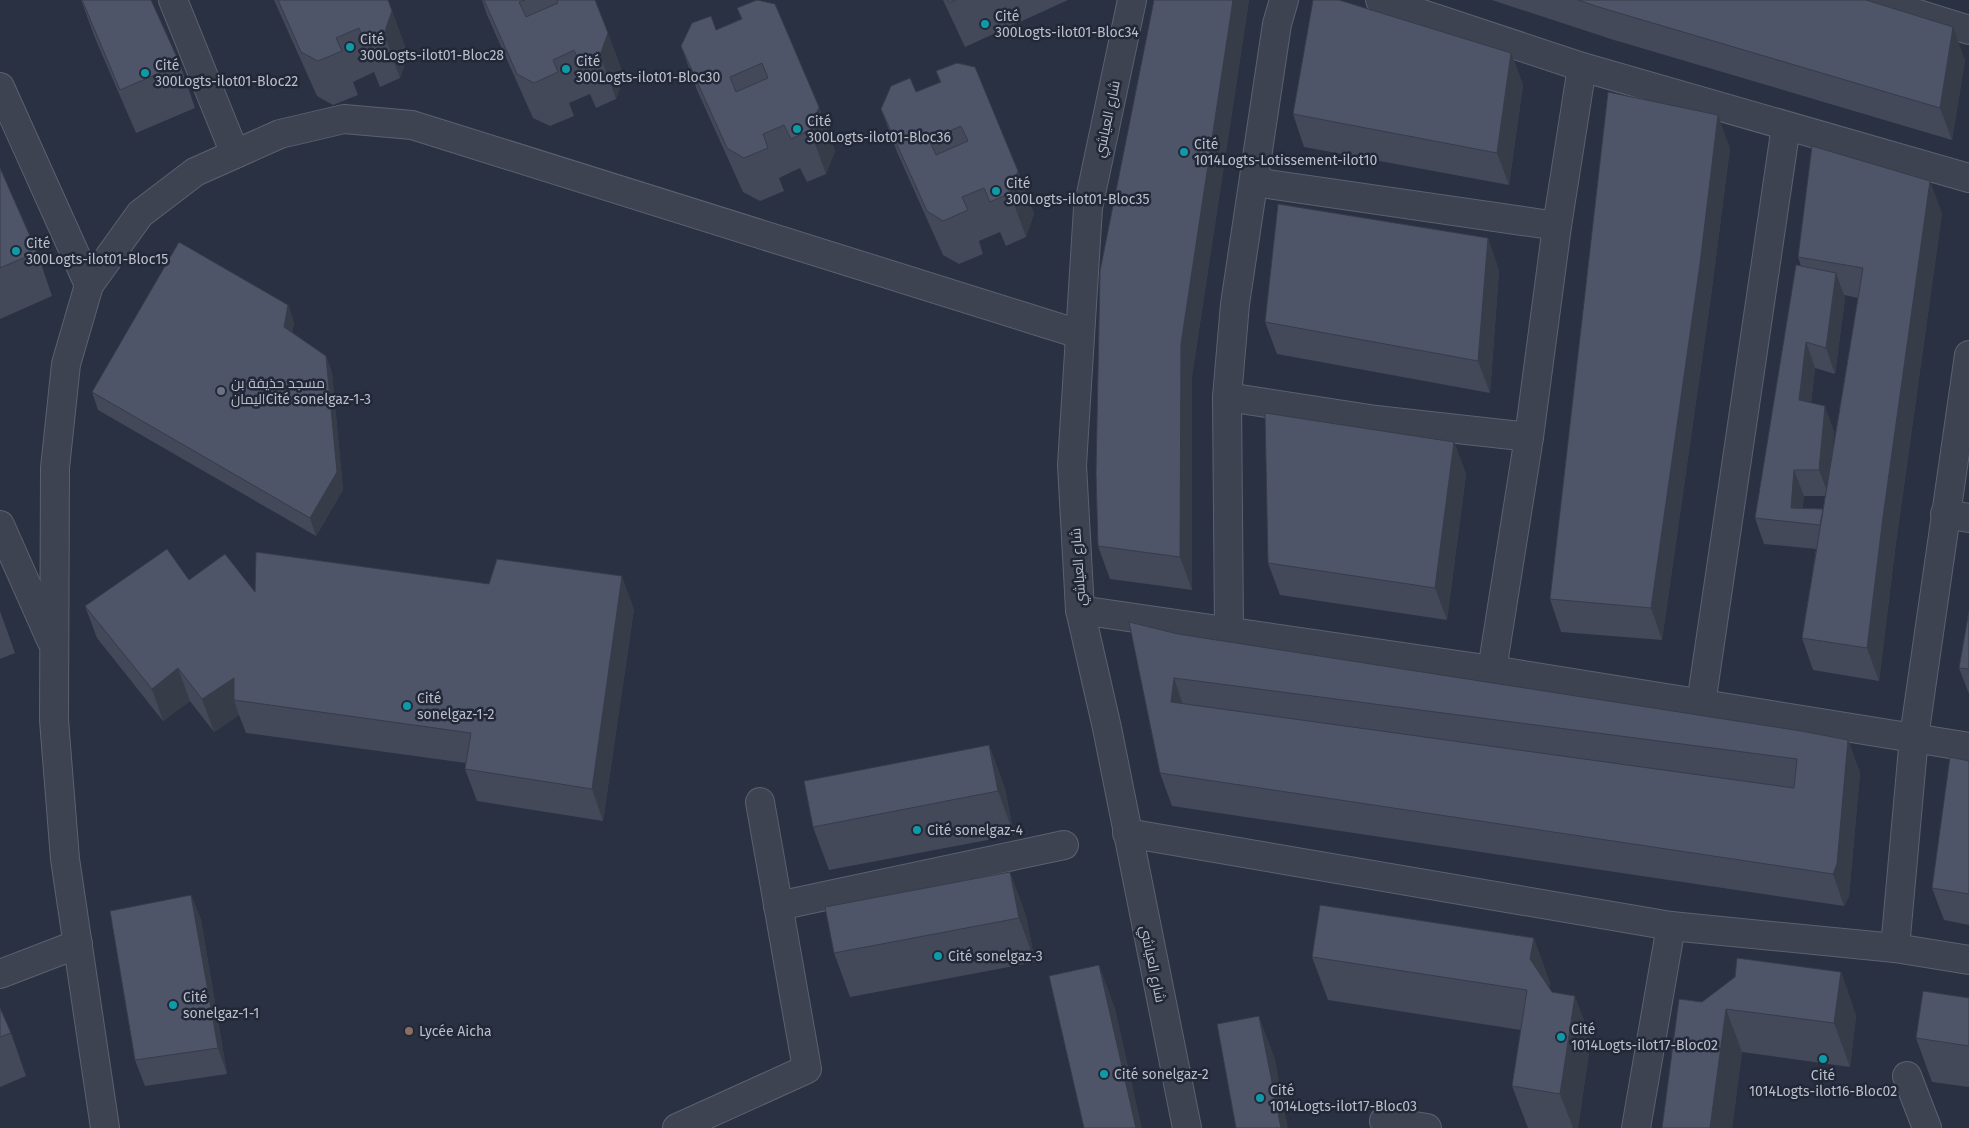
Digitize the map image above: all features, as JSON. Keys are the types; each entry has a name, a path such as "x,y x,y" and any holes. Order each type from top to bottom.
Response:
{"street":[{"path":"173,0 235,154"},
{"name":"شارع العياشي","path":"1132,0 1088,208 1072,465 1080,610 1106,728 1187,1128"},
{"path":"1229,631 1227,397 1234,304 1277,24 1284,0"},
{"path":"1380,0 1582,68 1969,178"},
{"path":"1873,0 1969,30"},
{"path":"1492,670 1582,68"},
{"path":"0,87 89,285"},
{"path":"105,1128 64,859 54,720 55,468 66,364 89,285 140,214 196,172 280,134 344,119 412,126 1079,334"},
{"path":"1701,704 1786,126"},
{"path":"1254,182 1557,226"},
{"path":"1895,948 1914,737 1957,516 1969,355"},
{"path":"1227,397 1376,420 1528,437"},
{"path":"0,525 55,649"},
{"path":"1080,610 1492,670 1969,747"},
{"path":"678,1128 807,1069 760,802"},
{"path":"1127,833 1671,926 1895,948 1969,960"},
{"path":"778,906 1064,845"},
{"path":"1636,1128 1671,926"},
{"path":"0,974 78,944"},
{"path":"1907,1076 1927,1128"},
{"path":"1384,1121 1427,1128"}],"building":[{"path":"82,0 151,0 180,64 120,90"},
{"path":"278,0 388,0 392,11 384,34 365,43 359,28 336,38 342,51 318,61 301,52"},
{"path":"484,0 525,0 519,2 526,17 558,3 557,0 595,0 608,33 600,55 580,64 574,50 553,60 558,72 534,83 517,74"},
{"path":"757,0 775,4 819,107 810,130 791,139 784,125 763,134 768,148 744,158 727,148 681,46 692,23 711,16 716,30 742,19 737,8","holes":["762,63 768,78 736,92 730,77"]},
{"name":"Cité 1014Logts-Lotissement-ilot10","path":"1154,0 1233,0 1181,344 1180,557 1098,546 1096,473 1100,271"},
{"path":"1313,0 1339,0 1511,53 1497,153 1293,114"},
{"path":"1578,0 1866,0 1953,27 1940,108 1602,8"},
{"path":"957,63 975,67 1018,171 1010,193 990,202 984,188 962,197 968,210 943,221 927,211 881,109 891,86 910,78 916,92 941,82 936,71","holes":["961,126 968,141 936,155 929,140"]},
{"path":"1608,92 1718,115 1700,264 1651,608 1550,599"},
{"path":"1812,146 1930,181 1883,517 1867,648 1802,638 1863,268 1798,257"},
{"path":"0,168 37,252 0,268"},
{"path":"1278,204 1488,238 1478,361 1265,322"},
{"name":"مسجد حذيفة بن اليمانCité sonelgaz-1-3","path":"179,242 288,305 284,327 326,356 337,472 310,518 92,392"},
{"path":"1796,265 1836,273 1826,348 1806,342 1799,400 1825,406 1819,470 1794,470 1791,508 1823,509 1820,525 1755,518"},
{"path":"1265,413 1454,442 1435,588 1268,563"},
{"name":"Cité sonelgaz-1-2","path":"167,549 189,580 225,554 255,592 256,552 489,584 497,559 622,576 592,789 465,769 471,733 234,700 234,678 202,699 178,668 152,689 85,606"},
{"path":"1969,611 1969,669 1959,668"},
{"path":"1129,622 1178,634 1801,731 1848,740 1837,864 1833,874 1160,773","holes":["1174,678 1797,759 1794,788 1171,702"]},
{"path":"989,745 998,791 813,827 804,781"},
{"path":"1950,757 1969,761 1969,894 1932,888"},
{"path":"1010,872 1019,918 834,953 825,907"},
{"name":"Cité sonelgaz-1-1","path":"191,895 218,1048 135,1060 110,911"},
{"path":"1320,905 1534,938 1530,959 1552,992 1575,996 1560,1094 1512,1086 1527,990 1312,957"},
{"path":"1737,958 1841,972 1834,1023 1726,1009 1710,1128 1662,1128 1679,999 1702,1002 1735,977"},
{"name":"Cité sonelgaz-2","path":"1099,965 1136,1128 1084,1128 1049,976"},
{"path":"1923,991 1969,998 1969,1046 1916,1038"},
{"path":"0,1008 11,1033 0,1037"},
{"path":"1259,1016 1281,1128 1236,1128 1217,1024"}],"place":[{"name":"Cité 300Logts-ilot01-Bloc34","path":"985,24"},
{"name":"Cité 300Logts-ilot01-Bloc28","path":"350,47"},
{"name":"Cité 300Logts-ilot01-Bloc30","path":"566,69"},
{"name":"Cité 300Logts-ilot01-Bloc22","path":"145,73"},
{"name":"Cité 300Logts-ilot01-Bloc36","path":"797,129"},
{"name":"Cité 1014Logts-Lotissement-ilot10","path":"1184,152"},
{"name":"Cité 300Logts-ilot01-Bloc35","path":"996,191"},
{"name":"Cité 300Logts-ilot01-Bloc15","path":"16,251"},
{"name":"مسجد حذيفة بن اليمانCité sonelgaz-1-3","path":"221,391"},
{"name":"Cité sonelgaz-1-2","path":"407,706"},
{"name":"Cité sonelgaz-4","path":"917,830"},
{"name":"Cité sonelgaz-3","path":"938,956"},
{"name":"Cité sonelgaz-1-1","path":"173,1005"},
{"name":"Lycée Aicha","path":"409,1031"},
{"name":"Cité 1014Logts-ilot17-Bloc02","path":"1561,1037"},
{"name":"Cité 1014Logts-ilot16-Bloc02","path":"1823,1059"},
{"name":"Cité sonelgaz-2","path":"1104,1074"},
{"name":"Cité 1014Logts-ilot17-Bloc03","path":"1260,1098"}]}
